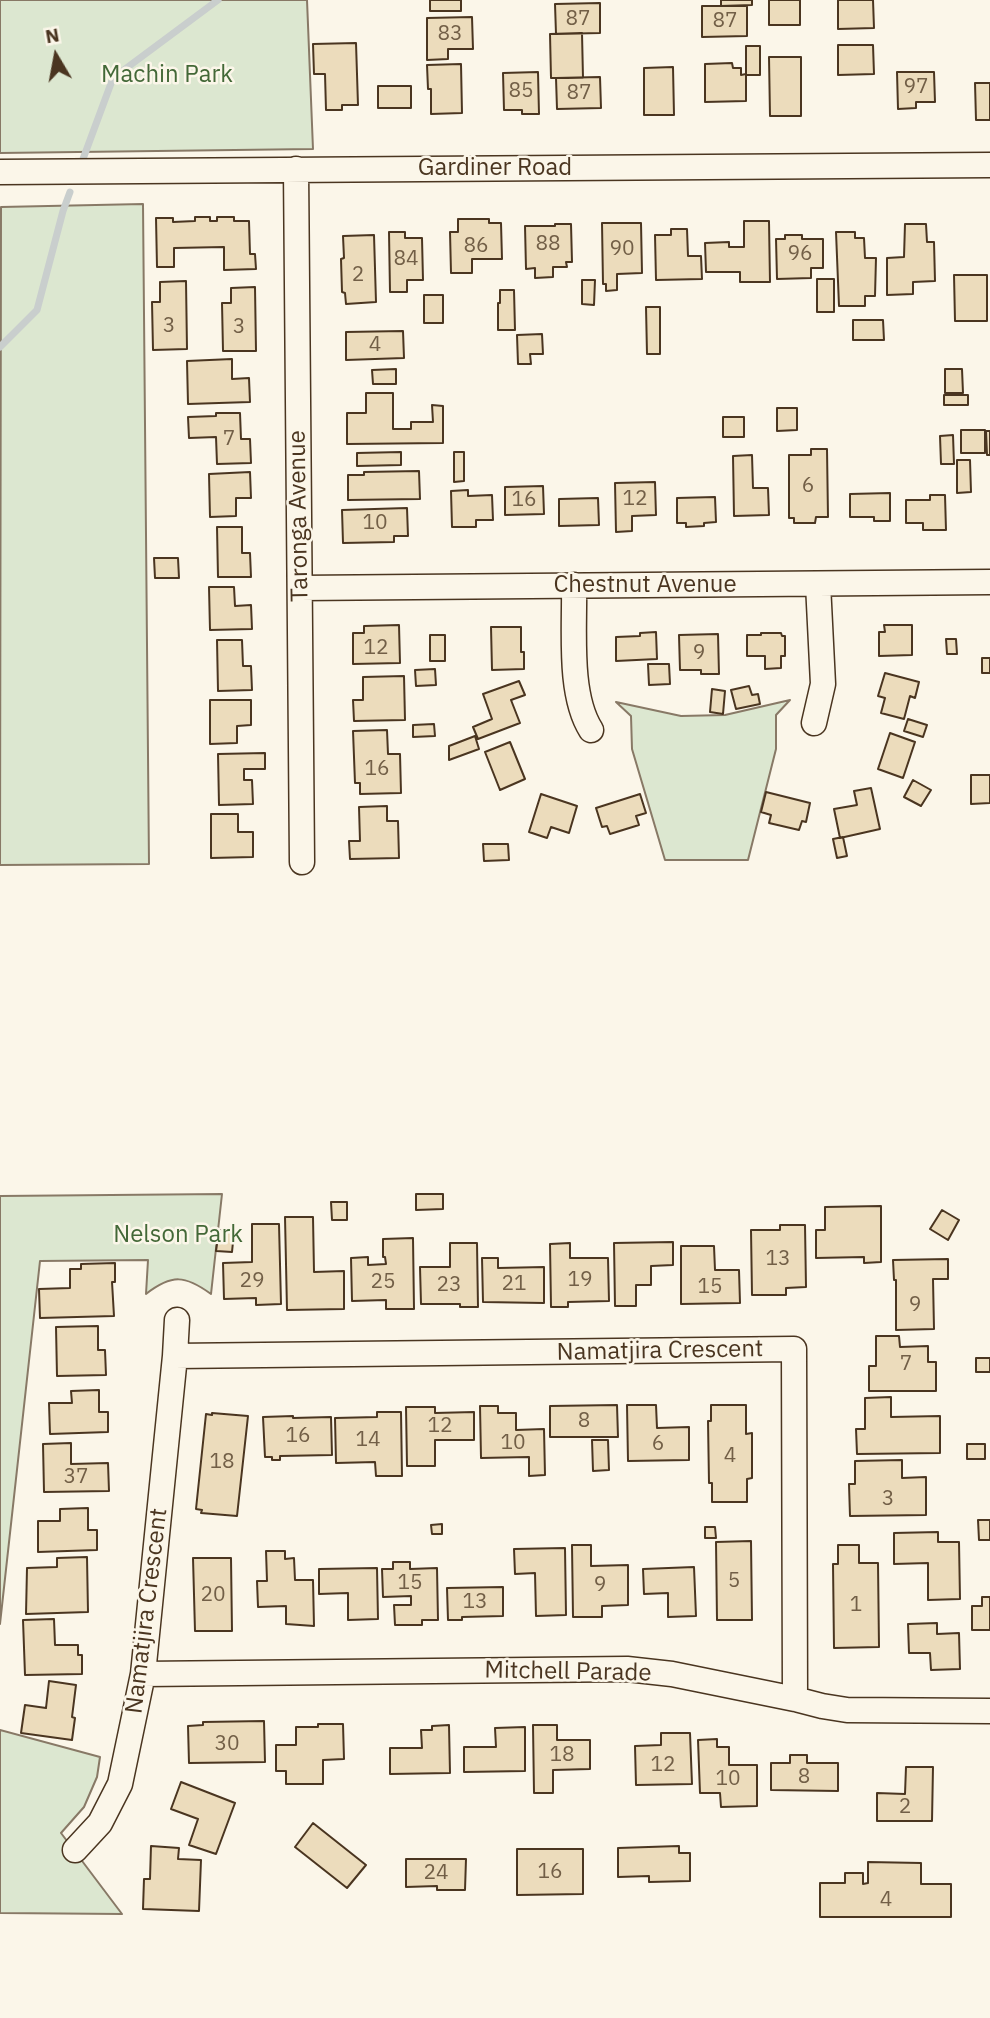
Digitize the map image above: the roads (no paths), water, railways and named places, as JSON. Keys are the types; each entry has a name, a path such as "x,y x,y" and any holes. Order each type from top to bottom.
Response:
{"street":[{"name":"Gardiner Road","path":"0,172 990,165"},
{"name":"Taronga Avenue","path":"296,169 302,862"},
{"name":"Chestnut Avenue","path":"300,588 990,582"},
{"path":"814,723 822,684 818,584"},
{"path":"574,586 576,682 583,718 591,730"},
{"name":"Namatjira Crescent","path":"75,1850 100,1823 120,1784 143,1674 176,1356 177,1320"},
{"name":"Namatjira Crescent","path":"176,1356 794,1349 795,1699"},
{"name":"Mitchell Parade","path":"143,1674 627,1669 672,1674 848,1710 990,1711"}],"waterway":[{"path":"83,159 113,78 218,0"},
{"path":"0,347 37,310 70,192"}],"park label":[{"name":"Machin Park","path":"167,75"},
{"name":"Nelson Park","path":"178,1235"}]}
